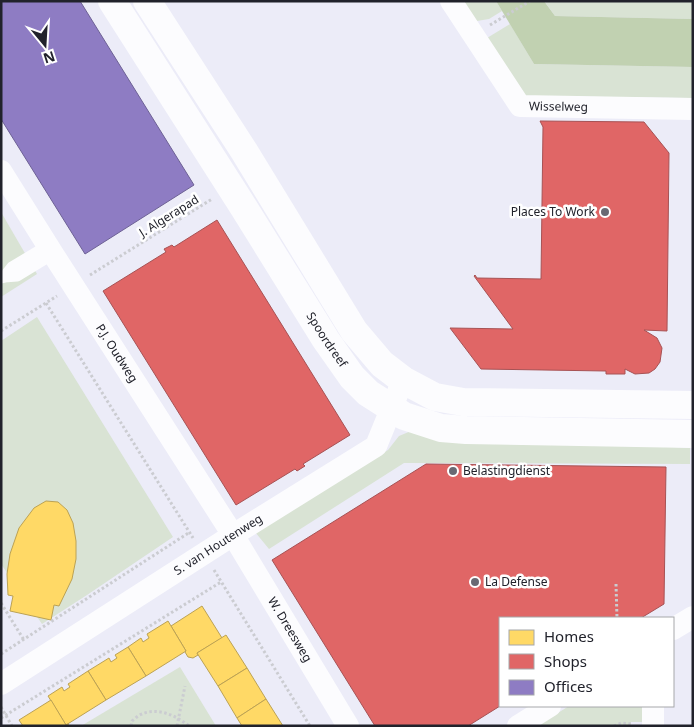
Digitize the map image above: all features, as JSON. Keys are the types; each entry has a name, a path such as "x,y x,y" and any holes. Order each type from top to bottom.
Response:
{"main road":[{"name":"Spoordreef","path":"112,1 326,340 352,377 368,393 404,416 442,428 685,434"},
{"path":"147,1 244,152 354,330 382,364 403,380 435,396 463,402 687,405"}],"street":[{"name":"Wisselweg","path":"451,1 520,106 693,109"},
{"name":"P.J. Oudweg","path":"1,171 233,535"},
{"name":"S. van Houtenweg","path":"1,684 203,554 376,446 403,380"},
{"name":"W. Dreesweg","path":"233,535 348,726"},
{"path":"674,628 693,617"},
{"path":"518,726 548,707"},
{"path":"653,707 653,726"}],"lane":[{"path":"3,277 12,267 50,250"}],"path":[{"path":"494,23 530,1"},
{"name":"J. Algerapad","path":"73,286 215,197"},
{"path":"1,331 46,303 310,726"},
{"path":"1,654 190,532"},
{"path":"1,718 221,582"},
{"path":"616,584 617,617"},
{"path":"1,603 24,640"},
{"path":"177,726 185,686"},
{"path":"1,707 12,726"},
{"path":"131,726 132,721 143,713 160,712 179,717 189,726"}],"shaded area":[{"path":"459,1 496,1 502,11 489,19 471,22"},
{"path":"496,1 544,1 555,16 693,19 693,67 534,64"},
{"path":"693,1 693,19 555,16 545,2"},
{"path":"510,24 534,64 693,67 693,98 526,96 487,38"},
{"path":"1,212 37,274 1,297"},
{"path":"37,317 173,537 42,624 1,564 1,341"},
{"path":"411,431 690,448 690,464 404,463 269,549 255,532 388,450 399,436"},
{"path":"180,667 216,726 81,726"},
{"path":"567,707 645,707 645,722 631,722 630,726 537,726"}],"building: Homes":[{"path":"46,501 58,502 67,510 73,523 76,541 76,559 72,579 59,606 54,605 51,620 10,611 13,596 8,595 7,574 10,554 19,528 34,508"},
{"path":"202,606 222,638 197,653 198,655 193,658 188,657 171,626"},
{"path":"168,621 186,651 146,676 128,647 141,638 143,642 149,638 147,634"},
{"path":"226,635 247,668 218,686 197,653"},
{"path":"128,647 146,676 106,700 88,671 109,658 111,662 117,658 115,655"},
{"path":"247,668 266,699 237,718 218,686"},
{"path":"88,671 106,700 66,725 48,696 62,687 64,691 70,687 68,684"},
{"path":"266,699 283,726 242,726 237,718"},
{"path":"51,700 66,725 68,724 69,726 23,726 19,720"}],"building: Shops":[{"name":"Places To Work","path":"540,121 644,122 669,153 667,331 644,330 657,338 662,348 660,362 649,373 635,374 625,369 625,374 606,374 606,371 481,369 450,328 513,329 474,276 475,275 477,278 541,279 543,127"},
{"path":"217,220 350,435 303,464 305,466 297,471 295,469 236,505 103,291 166,252 164,249 172,245 174,247"},
{"name":"La Defense","path":"426,464 666,467 664,604 643,617 499,617 499,707 468,726 375,726 272,560"}],"building: Offices":[{"path":"1,1 80,1 194,185 85,254 1,119"}],"place":[{"name":"Places To Work","path":"605,212"},
{"name":"Belastingdienst","path":"453,471"},
{"name":"La Defense","path":"475,582"}]}
